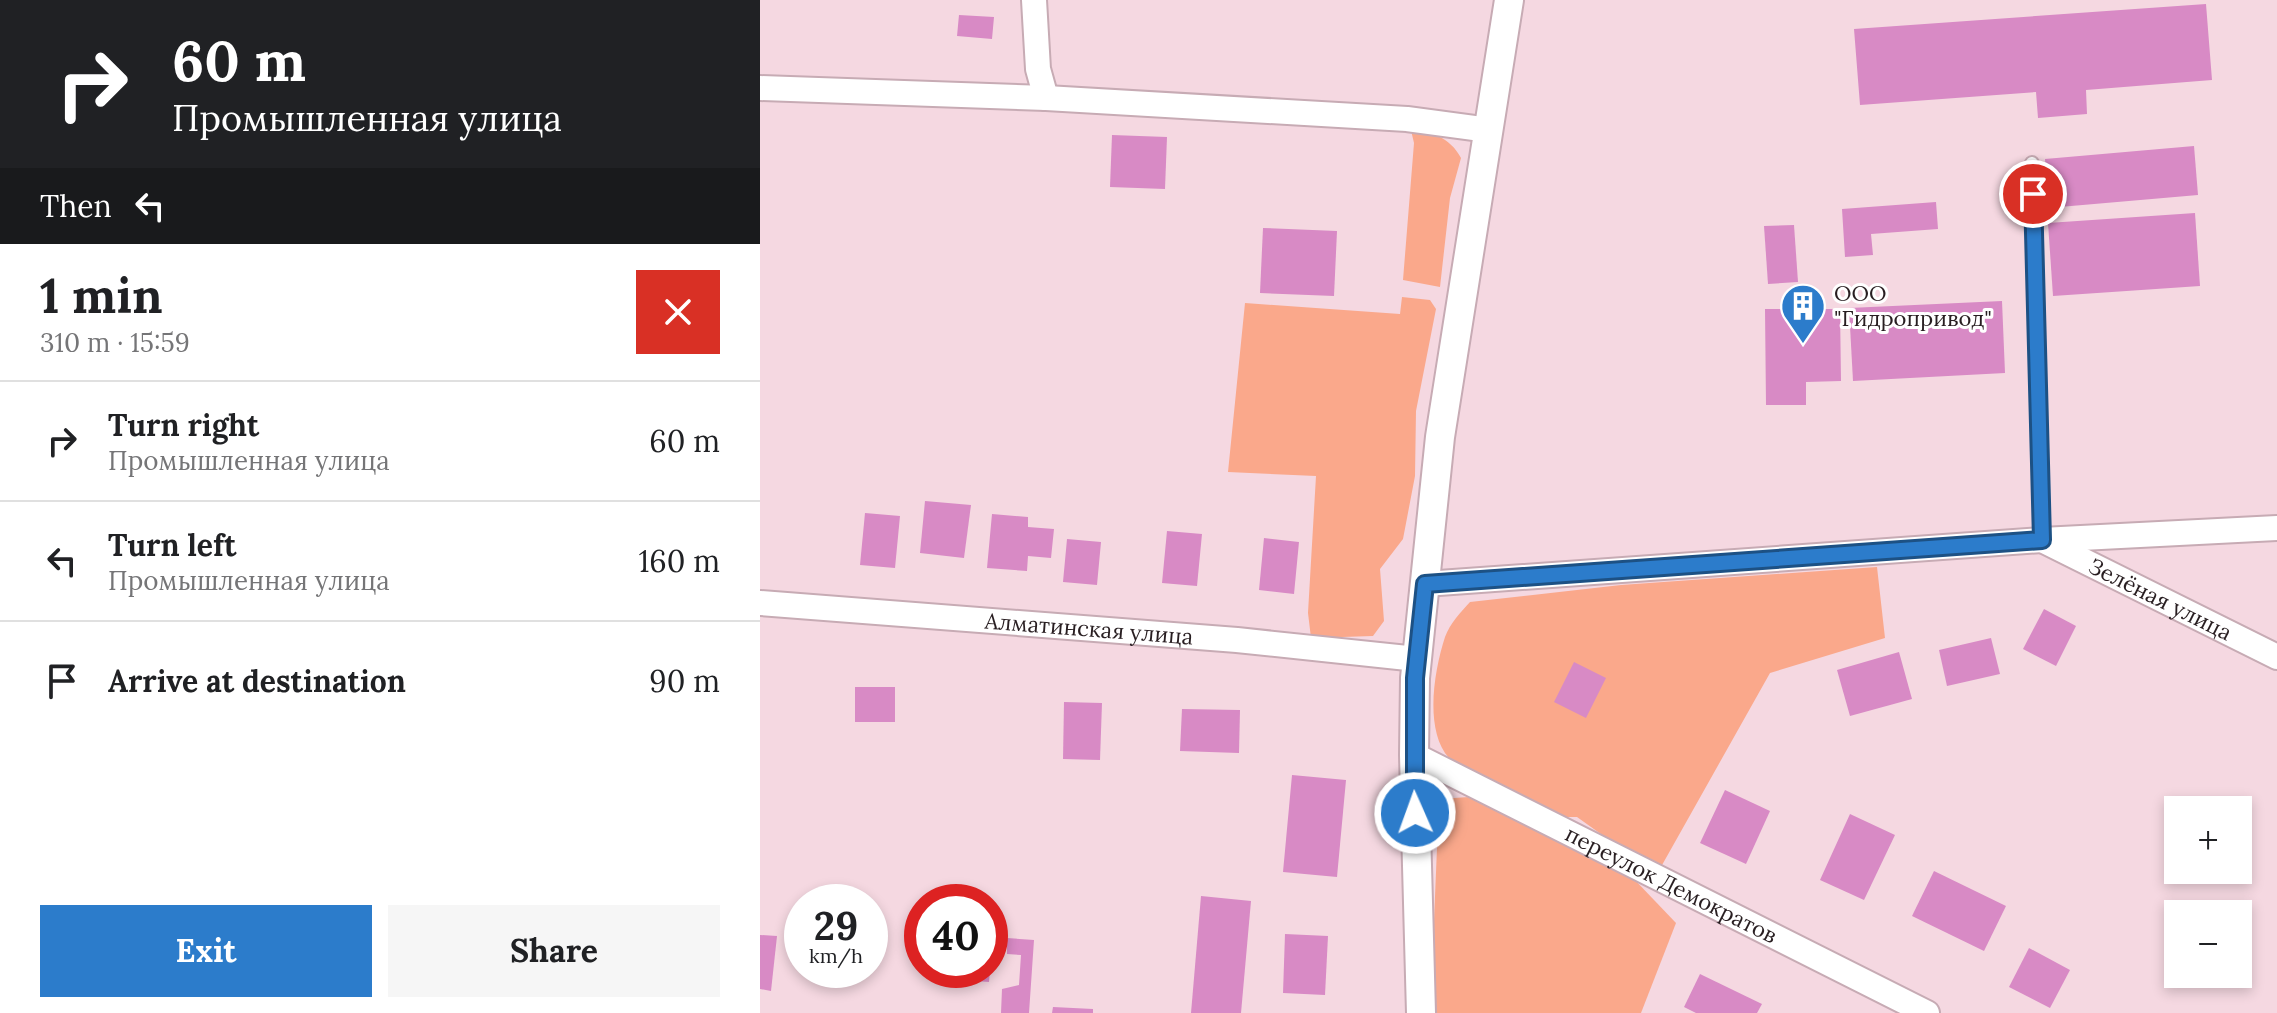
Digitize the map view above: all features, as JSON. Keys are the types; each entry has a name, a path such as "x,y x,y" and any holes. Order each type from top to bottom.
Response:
{"street":[{"path":"1034,0 1038,69 1046,98"},
{"path":"1421,1013 1414,755 1417,659 1440,437 1509,0"},
{"path":"760,88 1046,98 1407,119 1489,130"},
{"path":"1425,584 2042,540 2277,528"},
{"name":"Зелёная улица","path":"2042,540 2277,657"},
{"name":"Алматинская улица","path":"760,603 1237,640 1417,659"},
{"name":"переулок Демократов","path":"1414,755 1927,1013"}],"lane":[{"path":"2032,163 2042,540"}],"shaded area":[{"path":"1410,126 1446,140 1461,158 1450,198 1440,287 1403,280 1414,143"},
{"path":"1402,297 1430,300 1436,309 1416,411 1415,476 1403,539 1380,569 1384,621 1373,636 1311,638 1308,613 1316,476 1228,472 1245,303 1400,314"},
{"path":"1877,567 1885,638 1770,673 1657,874 1577,817 1558,817 1449,758 1441,746 1434,716 1437,666 1447,632 1470,602 1621,585"},
{"path":"1469,797 1633,878 1676,923 1641,1013 1434,1013 1432,970 1439,799"}],"building":[{"path":"2206,4 2212,80 2086,90 2087,114 2038,118 2036,92 1860,105 1854,29"},
{"path":"959,15 994,17 992,39 957,36"},
{"path":"1112,135 1167,137 1165,189 1110,187"},
{"path":"2194,146 2198,195 2048,208 2045,159"},
{"path":"1936,202 1938,229 1871,234 1873,255 1845,257 1842,209"},
{"path":"2195,213 2200,286 2053,296 2048,223"},
{"path":"1794,225 1798,282 1768,284 1764,226"},
{"path":"1263,228 1337,231 1334,296 1260,293"},
{"path":"2002,301 2005,373 1853,381 1849,308"},
{"name":"ООО \"Гидропривод\"","path":"1765,309 1840,309 1841,381 1806,382 1806,405 1766,405"},
{"path":"925,501 971,505 964,558 920,553"},
{"path":"865,513 900,516 895,568 860,565"},
{"path":"992,514 1028,517 1028,527 1054,529 1051,558 1028,556 1027,571 987,568"},
{"path":"1167,531 1202,534 1197,586 1162,583"},
{"path":"1264,538 1299,542 1294,594 1259,590"},
{"path":"1067,539 1101,542 1097,585 1063,582"},
{"path":"2044,609 2076,626 2056,666 2023,649"},
{"path":"1991,638 2000,674 1947,686 1939,650"},
{"path":"1899,652 1912,699 1850,716 1837,670"},
{"path":"1574,662 1606,678 1586,718 1554,702"},
{"path":"855,687 895,687 895,722 855,722"},
{"path":"1064,702 1102,703 1100,760 1063,759"},
{"path":"1182,709 1240,710 1239,753 1180,751"},
{"path":"1292,775 1346,780 1337,877 1283,872"},
{"path":"1725,790 1770,811 1746,864 1700,843"},
{"path":"1850,814 1895,835 1864,900 1820,880"},
{"path":"1934,871 2006,906 1984,951 1912,916"},
{"path":"1201,896 1251,901 1241,1013 1191,1013"},
{"path":"1285,934 1328,936 1325,995 1283,993"},
{"path":"760,935 777,936 771,991 760,989"},
{"path":"1008,938 1034,940 1029,1013 1001,1013 1002,989 1019,985 1021,955 1008,954"},
{"path":"2029,948 2070,970 2050,1008 2009,987"},
{"path":"1700,974 1762,1004 1757,1013 1696,1013 1684,1007"},
{"path":"1053,1007 1093,1009 1093,1013 1052,1013"}],"place":[{"name":"ООО \"Гидропривод\"","path":"1803,345"}],"route":[{"path":"1415,813 1415,678 1425,584 2042,540 2033,194"}]}
